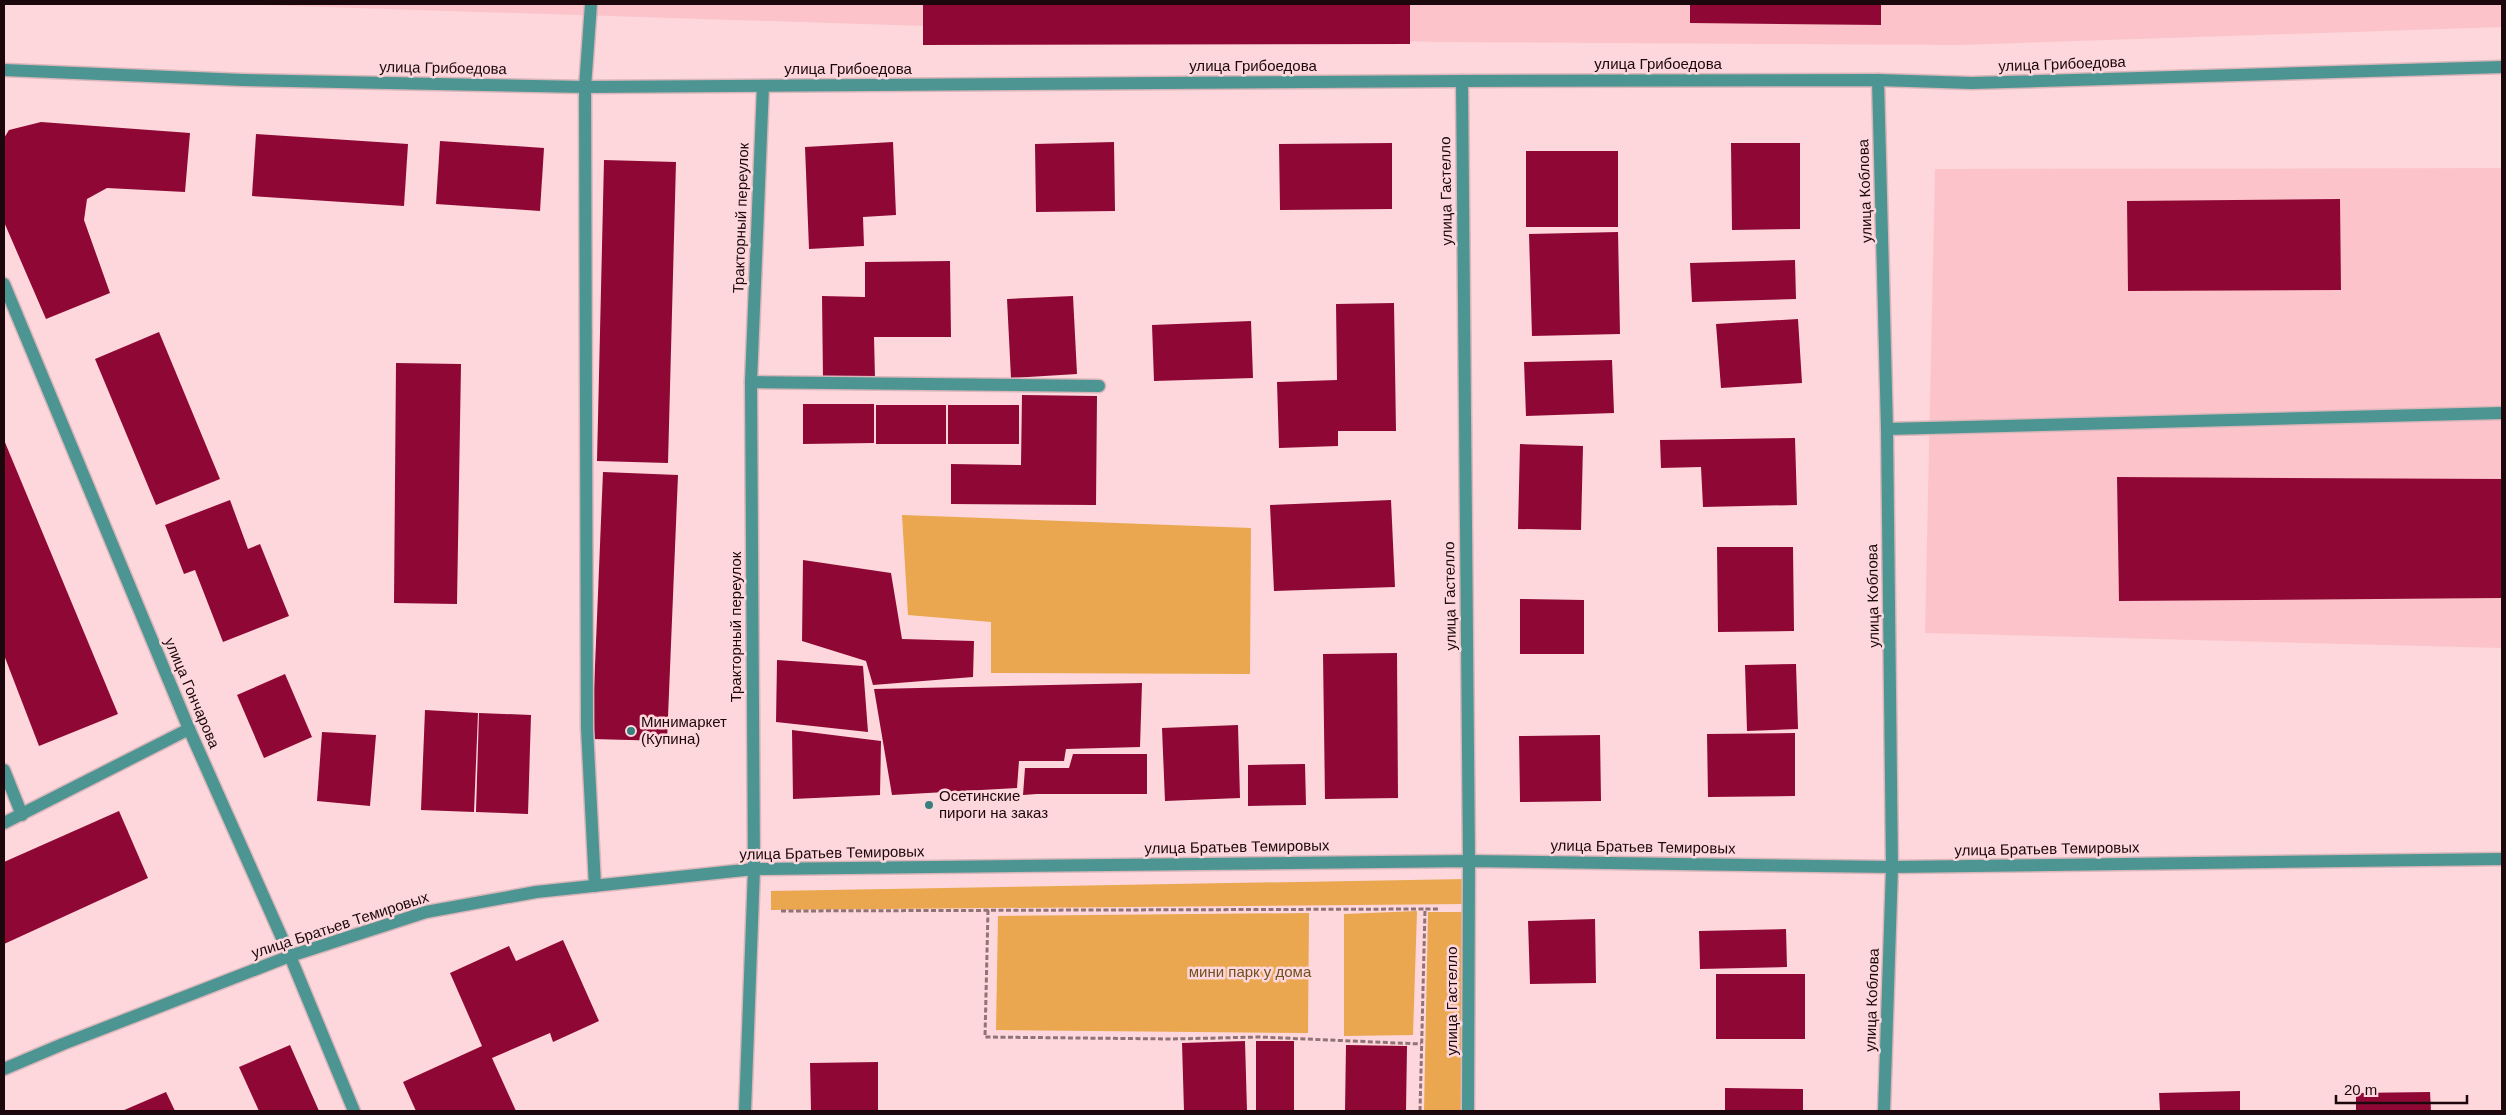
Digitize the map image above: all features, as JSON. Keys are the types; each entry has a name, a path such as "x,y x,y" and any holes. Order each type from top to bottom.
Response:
{"street":[{"path":"591,4 585,88 587,718 595,886"},
{"name":"улица Грибоедова","path":"4,70 243,80 585,88 1462,81 1878,80 1972,83 2502,67"},
{"name":"улица Коблова","path":"1878,80 1887,429 1892,867 1884,1111"},
{"name":"улица Гастелло","path":"1462,81 1469,861 1468,1111"},
{"name":"Тракторный переулок","path":"745,1111 754,869 751,382 763,86"},
{"name":"улица Гончарова","path":"4,284 189,729 290,956 354,1111"},
{"path":"751,382 1099,386"},
{"path":"1887,429 2502,413"},
{"path":"4,823 189,729"},
{"path":"4,770 22,815"},
{"name":"улица Братьев Темировых","path":"4,1069 290,956 426,912 536,892 754,869 1469,861 1892,867 2502,859"}],"path":[{"path":"752,908 770,911 1425,909 1466,908 1469,905"},
{"path":"1420,1111 1425,909"},
{"path":"988,910 985,1037 1172,1039 1260,1037 1421,1044"}],"shaded area":[{"path":"227,4 2502,4 2502,27 1959,45 1434,42"},
{"path":"2502,168 2502,648 1925,633 1935,169"}],"green space":[{"path":"902,515 1251,528 1250,674 991,673 991,622 908,615"},
{"path":"1466,879 1466,904 771,910 771,891"},
{"name":"мини парк у дома","path":"1417,911 1413,1035 1344,1036 1344,914"},
{"path":"1428,912 1466,912 1463,1111 1424,1111"},
{"name":"мини парк у дома","path":"1309,913 1308,1033 996,1030 998,916"}],"building":[{"path":"923,4 1410,4 1410,44 923,45"},
{"path":"1690,4 1881,4 1881,25 1690,23"},
{"path":"41,122 190,133 185,192 107,188 87,199 84,220 110,293 46,319 4,222 4,138 9,130"},
{"path":"256,134 408,144 404,206 252,196"},
{"path":"440,141 544,148 540,211 436,204"},
{"path":"893,142 896,215 863,217 864,246 809,249 805,147"},
{"path":"1114,142 1115,211 1036,212 1035,144"},
{"path":"1392,143 1392,209 1280,210 1279,144"},
{"path":"1731,143 1800,143 1800,229 1732,230"},
{"path":"1526,151 1618,151 1618,227 1526,227"},
{"path":"604,160 676,162 668,463 597,461"},
{"path":"2340,199 2341,290 2128,291 2127,201"},
{"path":"1618,232 1620,334 1532,336 1529,234"},
{"path":"1795,260 1796,299 1692,302 1690,263"},
{"path":"950,261 951,337 874,337 875,378 823,379 822,296 865,297 865,262"},
{"path":"1073,296 1077,374 1011,378 1007,299"},
{"path":"1394,303 1396,431 1338,431 1338,446 1279,448 1277,382 1337,380 1336,304"},
{"path":"1798,319 1802,383 1721,388 1716,324"},
{"path":"1251,321 1253,378 1154,381 1152,325"},
{"path":"159,332 220,479 156,505 95,359"},
{"path":"1612,360 1614,413 1526,416 1524,362"},
{"path":"396,363 461,364 457,604 394,603"},
{"path":"1022,395 1097,396 1096,505 951,504 951,464 1021,465"},
{"path":"803,404 874,404 874,443 803,444"},
{"path":"876,405 946,405 946,444 876,444"},
{"path":"948,405 1019,405 1019,444 948,444"},
{"path":"1795,438 1797,505 1703,507 1701,467 1661,468 1660,440"},
{"path":"4,440 118,714 39,746 4,655"},
{"path":"1520,444 1583,446 1581,530 1518,529"},
{"path":"603,472 678,475 667,741 592,739"},
{"path":"2117,477 2502,479 2502,598 2119,601"},
{"path":"230,500 248,549 260,544 289,616 223,642 195,570 184,574 165,525"},
{"path":"1391,500 1395,587 1274,591 1270,505"},
{"path":"1717,547 1793,547 1794,631 1718,632"},
{"path":"803,560 891,573 902,639 974,641 973,677 873,685 866,661 802,641"},
{"path":"1520,599 1584,600 1584,654 1520,654"},
{"path":"1397,653 1398,798 1325,799 1323,654"},
{"path":"777,660 863,666 868,732 776,722"},
{"path":"1796,664 1798,729 1747,731 1745,665"},
{"path":"285,674 312,737 264,758 237,695"},
{"path":"1142,683 1140,747 1066,749 1064,761 1019,761 1017,788 892,795 874,689"},
{"path":"425,710 478,713 474,812 421,810"},
{"path":"479,713 531,715 528,814 476,812"},
{"path":"1238,725 1240,798 1165,801 1162,728"},
{"path":"792,730 881,741 880,795 793,799"},
{"path":"322,732 376,735 370,806 317,801"},
{"path":"1795,733 1795,796 1708,797 1707,734"},
{"path":"1600,735 1601,801 1520,802 1519,736"},
{"path":"1073,754 1147,754 1147,794 1023,795 1025,768 1069,768"},
{"path":"1305,764 1306,805 1248,806 1248,765"},
{"path":"119,811 148,878 4,944 4,862"},
{"path":"1595,919 1596,983 1530,984 1528,921"},
{"path":"1786,929 1787,967 1700,969 1699,931"},
{"path":"563,940 599,1021 553,1042 550,1033 492,1058 516,1111 416,1111 403,1082 482,1046 450,973 509,946 516,961"},
{"path":"1716,974 1805,974 1805,1039 1716,1039"},
{"path":"1245,1041 1247,1111 1184,1111 1182,1043"},
{"path":"1256,1041 1294,1041 1294,1111 1256,1111"},
{"path":"290,1045 319,1111 259,1111 239,1067"},
{"path":"1346,1045 1407,1046 1406,1111 1345,1111"},
{"path":"878,1062 878,1111 811,1111 810,1063"},
{"path":"1725,1088 1803,1089 1803,1111 1725,1111"},
{"path":"2240,1091 2240,1111 2160,1111 2159,1093"},
{"path":"166,1092 175,1111 122,1111"},
{"path":"2430,1092 2431,1111 2356,1111 2356,1093"}],"place":[{"name":"Минимаркет (Купина)","path":"631,731"},
{"name":"Осетинские пироги на заказ","path":"929,805"}]}
